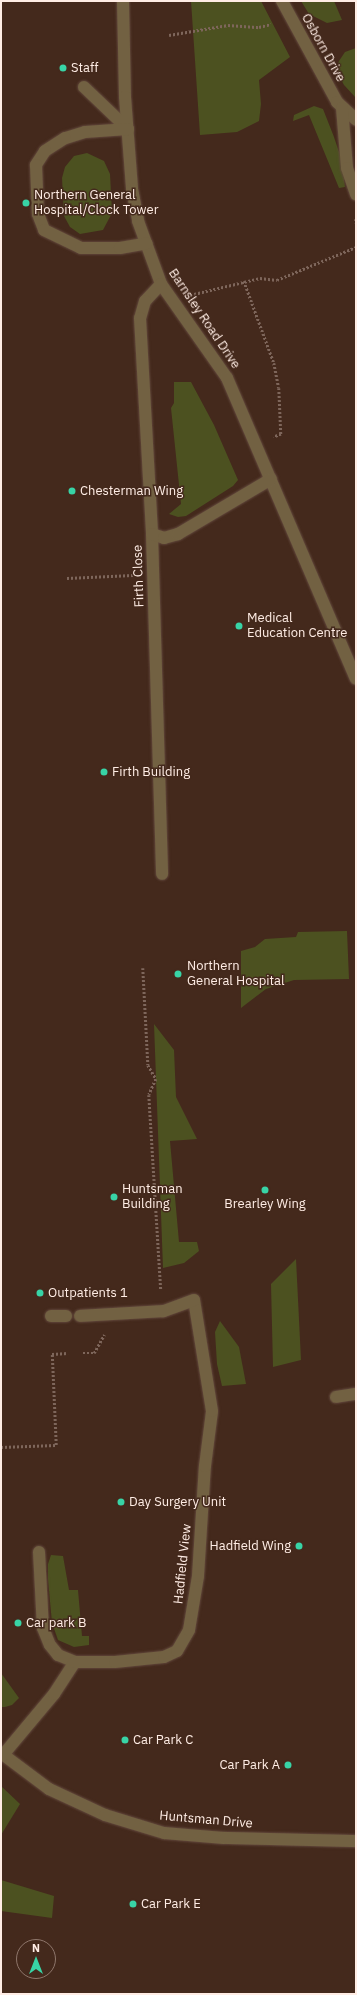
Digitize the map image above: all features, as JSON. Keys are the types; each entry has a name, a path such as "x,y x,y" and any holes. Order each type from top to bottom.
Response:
{"lane":[{"name":"Barnsley Road Drive","path":"123,1 132,190 138,221 161,284 210,350 227,378 272,479 356,679"},
{"name":"Osborn Drive","path":"282,1 290,18 341,106 356,120"},
{"path":"84,87 128,129"},
{"name":"Osborn Drive","path":"341,106 347,142 347,168 356,194"},
{"path":"128,129 85,132 65,138 45,150 36,165 38,214 44,230 81,248 120,248 147,243"},
{"name":"Firth Close","path":"161,284 145,301 140,318 152,534 162,874"},
{"path":"152,534 164,538 178,534 272,479"},
{"name":"Hadfield View","path":"76,1662 115,1662 164,1657 177,1651 189,1630 198,1576 205,1466 212,1411 194,1300 162,1311 115,1316 80,1316"},
{"path":"51,1316 66,1316"},
{"path":"336,1397 356,1394"},
{"path":"2,1754 54,1694 76,1662 58,1655 50,1645 43,1628 39,1552"},
{"name":"Huntsman Drive","path":"2,1754 49,1789 105,1815 164,1833 224,1838 356,1841"}],"path":[{"path":"169,35 228,25 259,27 290,18"},
{"path":"356,218 356,223"},
{"path":"203,291 260,278 277,280 356,247"},
{"path":"244,281 274,363 280,388 281,434 257,445"},
{"path":"68,578 153,574"},
{"path":"143,968 148,1065 156,1079 149,1094 162,1311"},
{"path":"83,1353 94,1353 115,1316"},
{"path":"1,1447 56,1445 52,1354 68,1353"}],"green space":[{"path":"191,1 261,1 290,57 259,80 261,104 259,121 237,132 200,135"},
{"path":"301,1 334,1 342,20 327,23 309,14"},
{"path":"356,48 356,98 344,85 336,70 339,61 345,52"},
{"path":"314,106 323,109 334,137 342,161 345,187 339,188 309,115 293,121 294,115"},
{"path":"87,153 104,161 110,174 112,213 103,230 80,234 70,227 64,216 62,178 65,167 74,156"},
{"path":"174,382 191,382 214,425 238,480 233,486 186,516 178,517 169,514 181,504 171,408 174,403"},
{"path":"347,931 349,979 294,980 266,989 241,1008 241,951 255,947 265,939 296,937 298,932"},
{"path":"154,1024 174,1050 176,1097 197,1139 170,1141 179,1242 197,1242 199,1251 184,1263 163,1268"},
{"path":"296,1259 301,1360 273,1367 271,1284"},
{"path":"220,1321 239,1347 246,1384 222,1386 217,1364 215,1332"},
{"path":"51,1555 63,1556 69,1590 78,1590 82,1636 89,1636 89,1645 74,1647 58,1640 52,1623 48,1579 48,1564"},
{"path":"1,1673 19,1698 12,1705 5,1707 1,1707"},
{"path":"1,1786 20,1804 1,1835"},
{"path":"1,1880 54,1896 52,1918 1,1911"}],"place":[{"name":"Staff","path":"63,68"},
{"name":"Northern General Hospital/Clock Tower","path":"26,203"},
{"name":"Chesterman Wing","path":"72,491"},
{"name":"Medical Education Centre","path":"239,626"},
{"name":"Firth Building","path":"104,772"},
{"name":"Northern General Hospital","path":"178,974"},
{"name":"Brearley Wing","path":"265,1190"},
{"name":"Huntsman Building","path":"114,1197"},
{"name":"Outpatients 1","path":"40,1293"},
{"name":"Day Surgery Unit","path":"121,1502"},
{"name":"Hadfield Wing","path":"299,1546"},
{"name":"Car park B","path":"18,1623"},
{"name":"Car Park C","path":"125,1740"},
{"name":"Car Park A","path":"288,1765"},
{"name":"Car Park E","path":"133,1904"}]}
